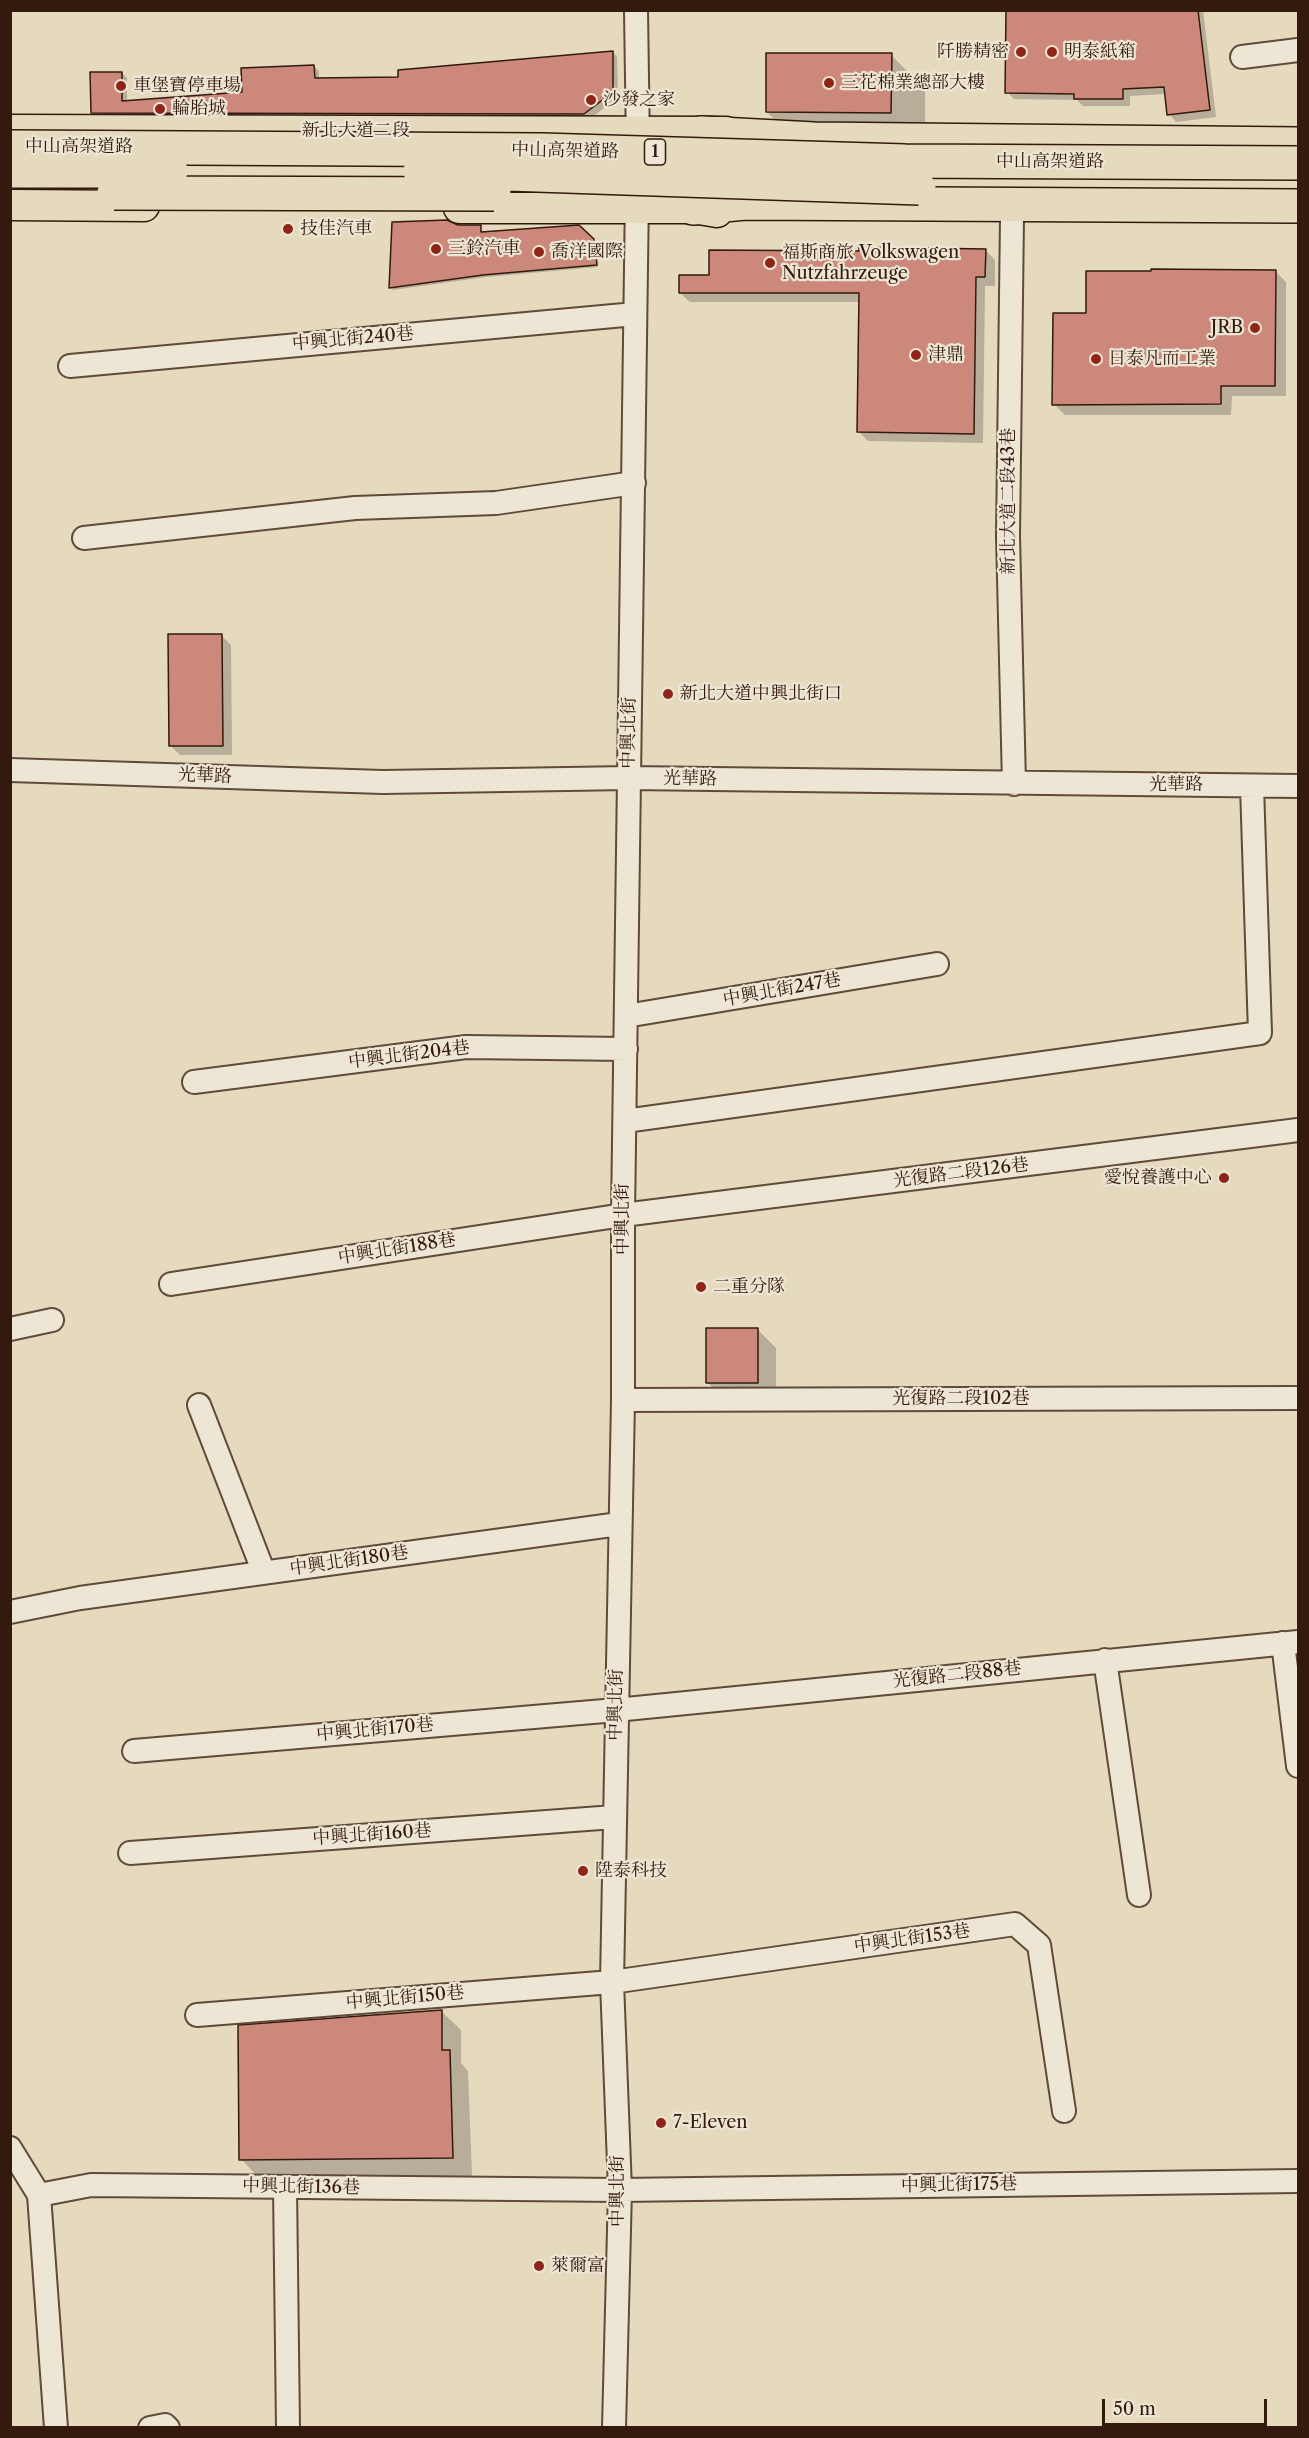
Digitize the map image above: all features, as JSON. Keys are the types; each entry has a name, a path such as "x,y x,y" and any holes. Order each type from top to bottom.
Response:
{"highway":[{"path":"701,133 814,140 1299,144"},
{"name":"中山高架道路","path":"10,147 542,150 905,161 1299,163"},
{"path":"10,171 409,170 919,188"},
{"name":"中山高架道路","path":"10,193 410,196 919,188 1299,187"},
{"path":"693,208 745,203 1299,206"}],"main road":[{"name":"1","path":"701,133 814,127 1299,130"},
{"name":"新北大道二段","path":"10,130 701,133"},
{"path":"10,205 636,210 693,208 744,216 1299,218"}],"street":[{"name":"中興北街","path":"614,2427 620,2190 612,1982 623,1400 628,778 639,132 636,10"},
{"path":"1242,57 1299,50"},
{"name":"新北大道二段43巷","path":"1012,217 1008,536 1014,784"},
{"name":"中興北街240巷","path":"70,366 635,314"},
{"path":"84,538 355,508 496,503 634,483"},
{"name":"光華路","path":"10,770 383,782 628,778 1299,786"},
{"path":"625,1121 1260,1033 1252,786"},
{"name":"中興北街247巷","path":"626,1017 937,964"},
{"name":"中興北街204巷","path":"194,1083 466,1047 626,1049"},
{"name":"光復路二段126巷","path":"623,1215 1299,1130"},
{"name":"中興北街188巷","path":"171,1284 623,1215"},
{"path":"10,1329 52,1320"},
{"name":"光復路二段102巷","path":"623,1400 1299,1398"},
{"path":"199,1405 264,1573"},
{"name":"中興北街180巷","path":"10,1612 80,1598 619,1524"},
{"path":"1291,1643 1299,1766"},
{"name":"光復路二段88巷","path":"616,1710 1291,1643"},
{"path":"1105,1660 1139,1895"},
{"name":"中興北街170巷","path":"134,1750 616,1710"},
{"name":"中興北街160巷","path":"130,1853 614,1817"},
{"name":"中興北街153巷","path":"612,1982 1015,1924 1039,1945 1064,2111"},
{"name":"中興北街150巷","path":"197,2015 612,1982"},
{"path":"10,2148 39,2195 56,2427"},
{"name":"中興北街175巷","path":"620,2190 1299,2181"},
{"name":"中興北街136巷","path":"39,2195 91,2185 620,2190"},
{"path":"285,2187 288,2427"}],"building":[{"path":"1006,10 1198,10 1210,110 1167,115 1164,87 1123,89 1123,99 1074,99 1074,94 1005,93"},
{"path":"613,51 613,92 584,114 91,113 90,72 122,72 122,101 242,92 241,68 314,65 315,78 398,77 398,70"},
{"name":"三花棉業總部大樓","path":"766,53 892,53 891,113 766,112"},
{"path":"447,220 458,225 481,225 481,232 579,225 594,239 597,265 483,275 389,288 392,222"},
{"name":"津鼎","path":"859,247 986,249 985,277 976,277 974,434 857,432 859,293 679,293 679,275 709,275 709,250 859,251"},
{"path":"1151,269 1276,270 1275,386 1221,386 1221,404 1052,405 1053,313 1086,313 1086,271 1151,271"},
{"path":"168,634 222,634 223,746 169,746"},
{"path":"706,1328 758,1328 758,1383 706,1383"},
{"path":"442,2010 442,2050 450,2050 453,2158 239,2160 238,2025"}],"place":[{"name":"阡勝精密","path":"1021,52"},
{"name":"明泰紙箱","path":"1052,52"},
{"name":"三花棉業總部大樓","path":"829,83"},
{"name":"車堡寶停車場","path":"121,86"},
{"name":"沙發之家","path":"591,100"},
{"name":"輪胎城","path":"160,109"},
{"name":"技佳汽車","path":"288,229"},
{"name":"三鈴汽車","path":"436,249"},
{"name":"喬洋國際","path":"539,252"},
{"name":"福斯商旅 Volkswagen Nutzfahrzeuge","path":"770,263"},
{"name":"JRB","path":"1255,328"},
{"name":"津鼎","path":"916,355"},
{"name":"日泰凡而工業","path":"1096,359"},
{"name":"新北大道中興北街口","path":"668,694"},
{"name":"愛悅養護中心","path":"1224,1178"},
{"name":"二重分隊","path":"701,1287"},
{"name":"陞泰科技","path":"583,1871"},
{"name":"7-Eleven","path":"661,2123"},
{"name":"萊爾富","path":"539,2266"}]}
